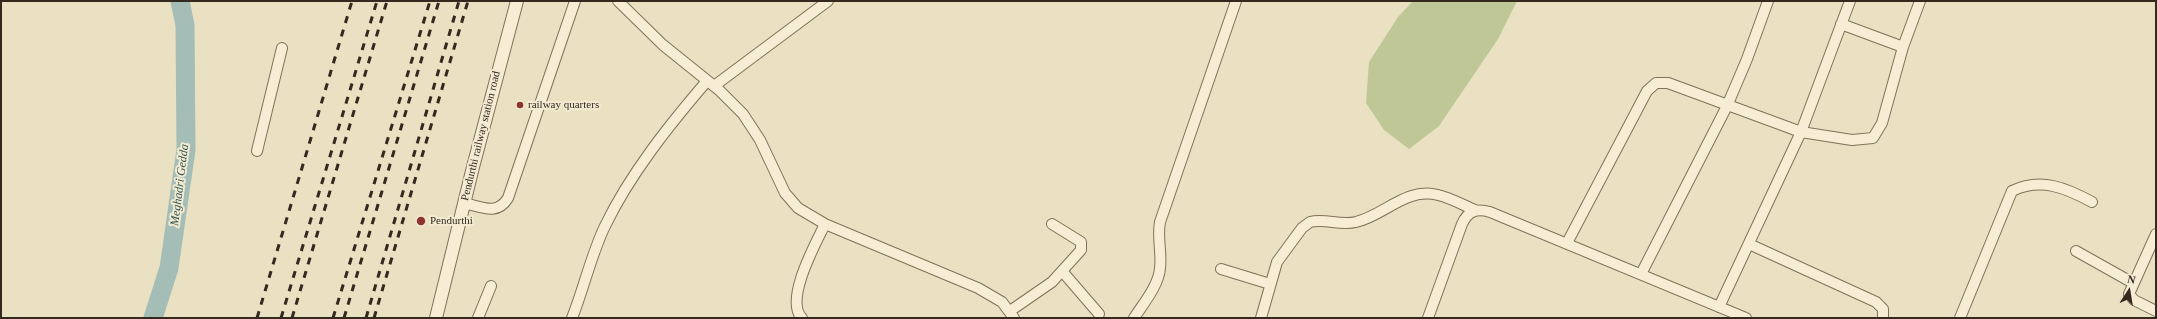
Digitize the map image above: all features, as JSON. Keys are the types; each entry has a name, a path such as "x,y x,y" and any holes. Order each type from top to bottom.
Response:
{"street":[{"name":"Pendurthi railway station road","path":"436,318 464,203 517,1"},
{"path":"464,203 495,210 500,208 508,198 574,1"},
{"path":"618,1 663,45 710,83 743,114 760,140 780,184 792,203 808,215 825,224 972,285 1002,302 1012,314 1078,256 1082,246 1077,238 1052,224"},
{"path":"572,318 600,239 611,216 644,162 680,113 710,83 828,1"},
{"path":"1134,318 1158,276 1160,268 1158,241 1160,222 1236,1"},
{"path":"1641,274 1727,106 1747,59 1768,1"},
{"path":"1719,307 1801,132 1850,1"},
{"path":"1567,243 1652,84 1659,82 1668,83 1801,132 1852,140 1873,138 1882,123 1903,47 1920,1"},
{"path":"1841,24 1903,47"},
{"path":"257,151 282,48"},
{"path":"1960,318 2012,191 2018,188 2053,184 2068,189 2092,202"},
{"path":"1261,318 1270,284 1281,255 1302,228 1310,222 1340,224 1362,220 1382,212 1406,197 1417,193 1439,195 1475,210 1490,212 1746,318"},
{"path":"1428,318 1462,224 1468,214 1475,210"},
{"path":"802,318 797,311 796,304 799,287 803,271 825,224"},
{"path":"2156,234 2133,283 2130,297 2156,311"},
{"path":"1749,244 1876,302 1883,309 1884,318"},
{"path":"2076,251 2133,283"},
{"path":"1221,269 1270,284"},
{"path":"1062,271 1099,314"},
{"path":"478,318 491,286"}],"green space":[{"path":"1413,1 1517,1 1498,39 1439,126 1409,149 1384,130 1366,103 1369,62 1398,17"}],"waterway":[{"name":"Meghadri Gedda","path":"153,318 169,268 186,150 185,25 180,1"}],"railway":[{"path":"257,318 352,1"},
{"path":"281,318 377,1"},
{"path":"292,318 387,1"},
{"path":"333,318 430,1"},
{"path":"344,318 439,1"},
{"path":"366,318 459,1"},
{"path":"374,318 468,1"}],"place":[{"name":"railway quarters","path":"520,105"},
{"name":"Pendurthi","path":"421,221"}]}
